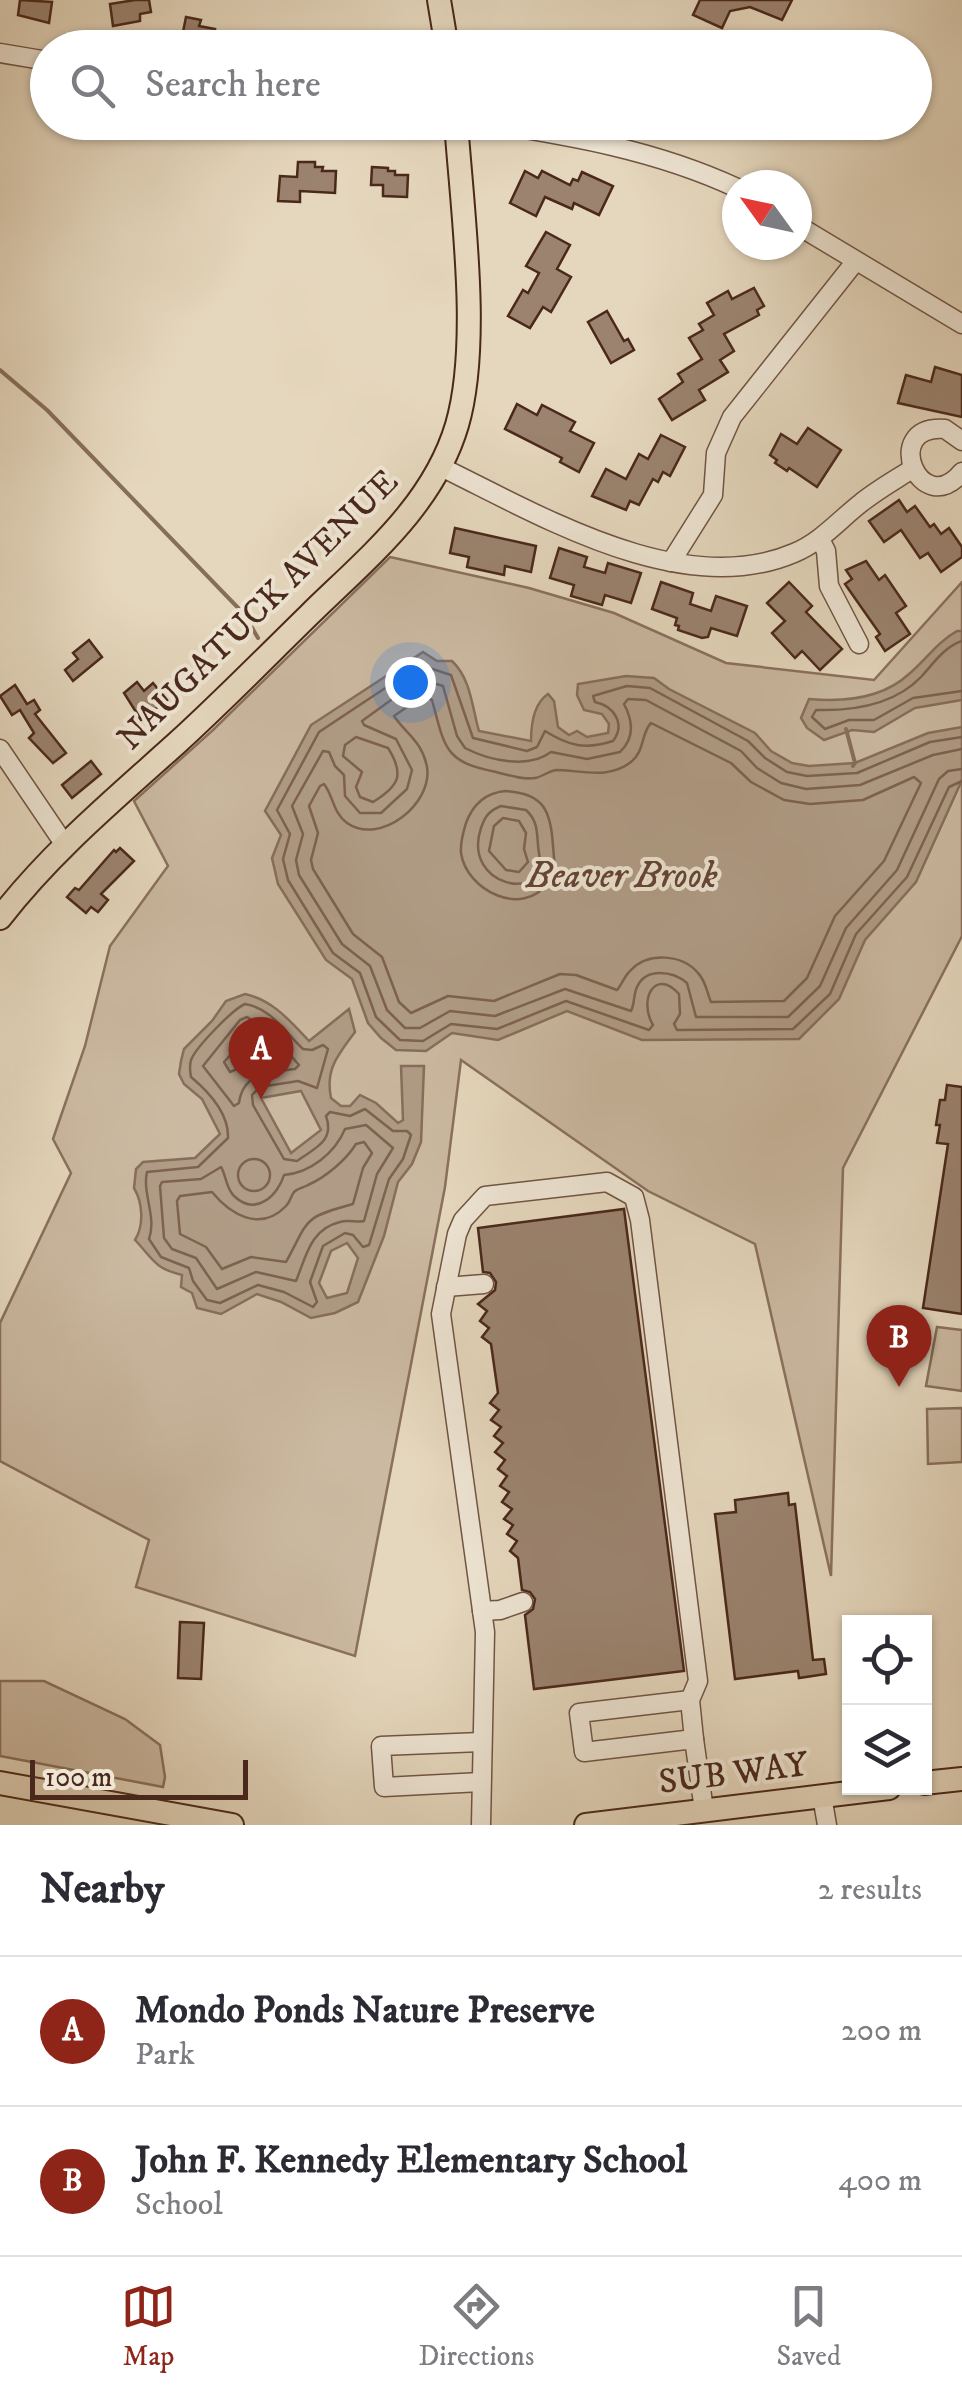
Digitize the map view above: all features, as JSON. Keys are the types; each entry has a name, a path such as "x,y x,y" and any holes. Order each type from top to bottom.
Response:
{"main road":[{"path":"439,0 444,30"},
{"name":"NAUGATUCK AVENUE","path":"0,918 65,845 383,544 413,510 441,467 457,424 466,374 466,290 457,140"},
{"path":"932,1782 962,1778"},
{"path":"0,1783 232,1825"},
{"name":"SUB WAY","path":"586,1825 693,1816 842,1794"}],"street":[{"path":"0,53 30,58"},
{"path":"586,140 632,148 722,181"},
{"path":"812,235 962,324"},
{"path":"672,562 713,495 716,453 732,417 855,262"},
{"path":"962,441 945,428 927,430 919,435 910,451 912,469 924,482 941,485 962,472"},
{"path":"441,467 600,542 644,557 713,566 774,561 820,539 858,505 912,469"},
{"path":"820,539 826,552 829,586 858,644"},
{"path":"0,749 65,845"},
{"path":"481,1825 485,1632 440,1314 457,1234 463,1220 485,1196 606,1182 634,1197 640,1220 698,1681 690,1700 693,1816"},
{"path":"446,1287 484,1284"},
{"path":"482,1612 524,1602"},
{"path":"690,1700 578,1713 584,1752 694,1739"},
{"path":"481,1742 381,1746 384,1787 481,1782"},
{"path":"822,1796 826,1825"}],"shaded area":[{"path":"390,557 529,588 614,613 726,663 874,680 962,582 962,936 843,1168 831,1576 755,1244 648,1191 461,1060 445,1187 355,1656 136,1587 149,1540 0,1461 0,1323 71,1173 53,1139 85,1046 110,946 168,866 134,801 213,730"},
{"path":"937,1327 962,1330 962,1391 926,1386"},
{"path":"962,1408 962,1462 928,1464 927,1409"},
{"path":"0,1681 44,1681 125,1719 160,1745 163,1787 0,1756"}],"water":[{"path":"957,631 962,631 962,700 915,708 874,732 852,730 824,740 807,728 801,718 809,699 848,699 887,689"},
{"path":"423,652 437,661 452,661 458,668 467,685 479,731 531,741 536,709 548,694 554,701 558,727 569,735 577,731 587,737 608,733 609,724 602,714 584,710 577,695 578,684 626,676 654,678 755,733 771,751 792,763 809,766 855,763 928,733 962,727 962,780 916,882 865,940 839,999 799,1039 642,1040 567,1011 498,1040 452,1033 426,1051 396,1050 368,1023 352,979 326,960 278,884 272,858 281,835 265,811 311,725"},
{"path":"245,994 264,1001 309,1041 349,1009 355,1032 338,1055 330,1079 331,1098 341,1106 350,1106 360,1095 376,1103 398,1123 403,1120 401,1066 424,1066 421,1142 412,1164 398,1182 384,1236 358,1302 335,1313 311,1318 257,1294 221,1314 197,1308 192,1293 181,1287 182,1275 160,1266 135,1240 141,1214 134,1188 136,1169 143,1162 195,1158 220,1134 202,1099 184,1084 179,1074 184,1049 226,1001","holes":["301,1091 321,1130 291,1153 261,1098","347,1243 358,1258 347,1293 327,1298 319,1283 331,1251"]}],"building":[{"path":"20,0 52,2 49,23 18,15"},
{"path":"149,0 151,12 140,14 140,21 113,26 110,4"},
{"path":"700,0 792,0 782,20 750,7 730,11 722,28 693,15"},
{"path":"186,17 201,20 199,26 215,29 215,30 183,30"},
{"path":"298,162 315,162 315,167 323,167 322,171 336,171 335,193 300,191 300,202 278,201 280,176 297,177"},
{"path":"372,167 408,175 407,197 383,196 383,185 371,185"},
{"path":"525,171 538,178 542,171 570,185 573,179 578,181 582,172 613,186 599,215 574,203 572,209 545,197 536,216 510,203"},
{"path":"546,232 570,245 557,269 571,277 551,312 543,307 530,328 508,316 523,290 528,293 539,273 526,266"},
{"path":"754,288 764,306 757,310 759,315 724,334 734,351 720,360 728,372 699,390 705,400 672,420 659,399 683,382 678,374 702,359 689,338 703,330 699,324 714,315 707,303 728,291 732,299"},
{"path":"607,311 624,341 628,339 634,350 611,363 588,322"},
{"path":"935,367 962,375 962,417 898,403 906,375 931,382"},
{"path":"517,404 537,415 542,405 575,422 570,431 594,443 579,472 560,462 562,458 505,429"},
{"path":"808,428 841,450 817,487 775,463 777,460 770,455 781,434 797,444"},
{"path":"661,435 685,447 670,476 663,472 658,482 653,479 639,505 630,501 626,510 592,496 606,469 626,479 639,454 648,459"},
{"path":"899,500 907,512 915,506 930,527 934,524 941,534 949,528 962,547 962,557 941,572 928,553 920,558 901,530 884,542 869,521"},
{"path":"455,528 536,546 531,572 505,566 504,575 467,567 469,557 450,553"},
{"path":"559,548 587,557 584,567 605,573 608,563 641,573 631,603 605,595 602,605 571,596 574,585 550,578"},
{"path":"866,561 879,580 885,575 906,606 896,613 910,634 885,651 876,637 880,634 845,584 852,579 846,570"},
{"path":"661,582 693,593 690,604 711,611 716,596 747,606 737,636 711,628 708,637 702,638 678,630 677,618 652,609"},
{"path":"789,582 812,606 806,612 842,649 820,670 802,651 795,658 772,633 785,621 767,603"},
{"path":"89,640 102,657 73,681 65,670 78,659 73,653"},
{"path":"137,682 144,691 153,683 167,700 141,720 124,693"},
{"path":"15,685 27,704 34,700 40,710 35,714 66,753 53,763 29,738 34,733 20,710 12,715 0,696"},
{"path":"91,761 101,774 72,798 62,785"},
{"path":"120,848 134,861 101,894 108,900 98,912 91,907 86,913 67,897 75,888 79,890"},
{"path":"947,1085 962,1087 962,1314 923,1308 948,1144 937,1143 940,1125 936,1125"},
{"path":"624,1209 684,1671 534,1689 525,1615 533,1609 535,1599 522,1590 518,1558 510,1551 517,1541 507,1534 513,1525 504,1519 512,1509 502,1502 509,1492 500,1486 507,1476 498,1469 505,1460 495,1452 503,1443 494,1436 501,1427 491,1420 499,1410 490,1403 498,1393 491,1344 482,1337 489,1328 480,1321 487,1311 478,1304 495,1290 496,1282 490,1273 483,1272 478,1228"},
{"path":"788,1493 789,1505 795,1504 813,1660 824,1659 826,1674 799,1678 798,1671 735,1679 715,1514 736,1512 735,1500"},
{"path":"180,1622 204,1623 201,1679 178,1678"}],"waterway":[{"name":"Beaver Brook","path":"0,370 47,410 244,614 258,638"},
{"name":"Beaver Brook","path":"846,729 853,766"}],"place":[{"name":"Mondo Ponds Nature Preserve","path":"261,1099"},
{"name":"John F. Kennedy Elementary School","path":"899,1387"}]}
